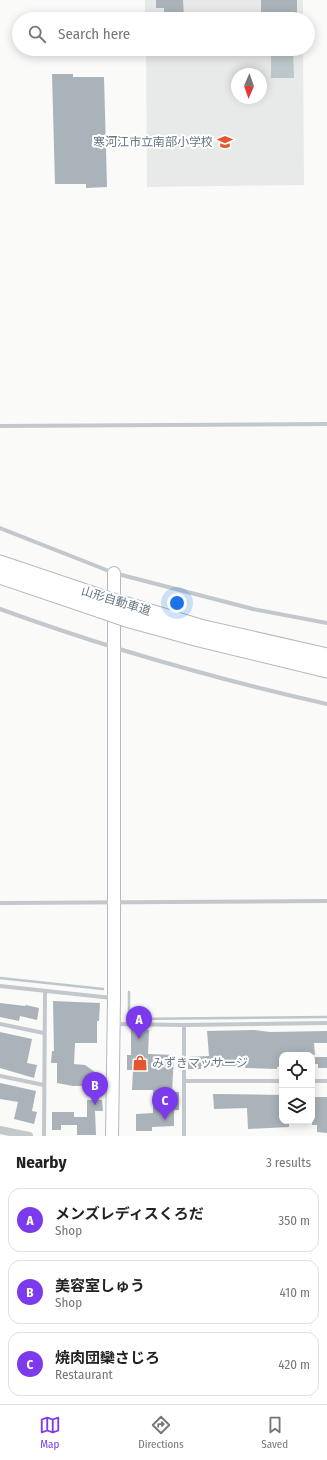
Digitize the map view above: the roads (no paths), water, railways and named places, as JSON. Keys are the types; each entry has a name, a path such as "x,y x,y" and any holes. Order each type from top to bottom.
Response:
{"highway":[{"name":"山形自動車道","path":"0,563 101,604"},
{"name":"山形自動車道","path":"0,576 127,612 199,639 327,670"},
{"name":"山形自動車道","path":"127,612 207,628 327,656"}],"street":[{"path":"112,1136 114,1024 114,573"},
{"path":"0,1130 29,1136"}],"lane":[{"path":"0,426 327,424"},
{"path":"0,528 114,573 253,609 327,623"},
{"path":"0,610 114,647 218,678 327,704"},
{"path":"0,903 327,901"},
{"path":"0,986 114,999"},
{"path":"44,1136 45,991"},
{"path":"114,1024 184,1025 327,1023"},
{"path":"0,1024 44,1033"},
{"path":"184,1025 184,1136"},
{"path":"0,1076 44,1085"},
{"path":"185,1081 279,1081"},
{"path":"315,1081 327,1081"}],"waterway":[{"path":"0,978 103,989"},
{"path":"129,992 129,1019 327,1017"}],"place":[{"name":"寒河江市立南部小学校","path":"225,142"},
{"name":"メンズレディスくろだ","path":"139,1039"},
{"name":"みずきマッサージ","path":"140,1063"},
{"name":"美容室しゅう","path":"95,1105"},
{"name":"焼肉団欒さじろ","path":"165,1120"}]}
